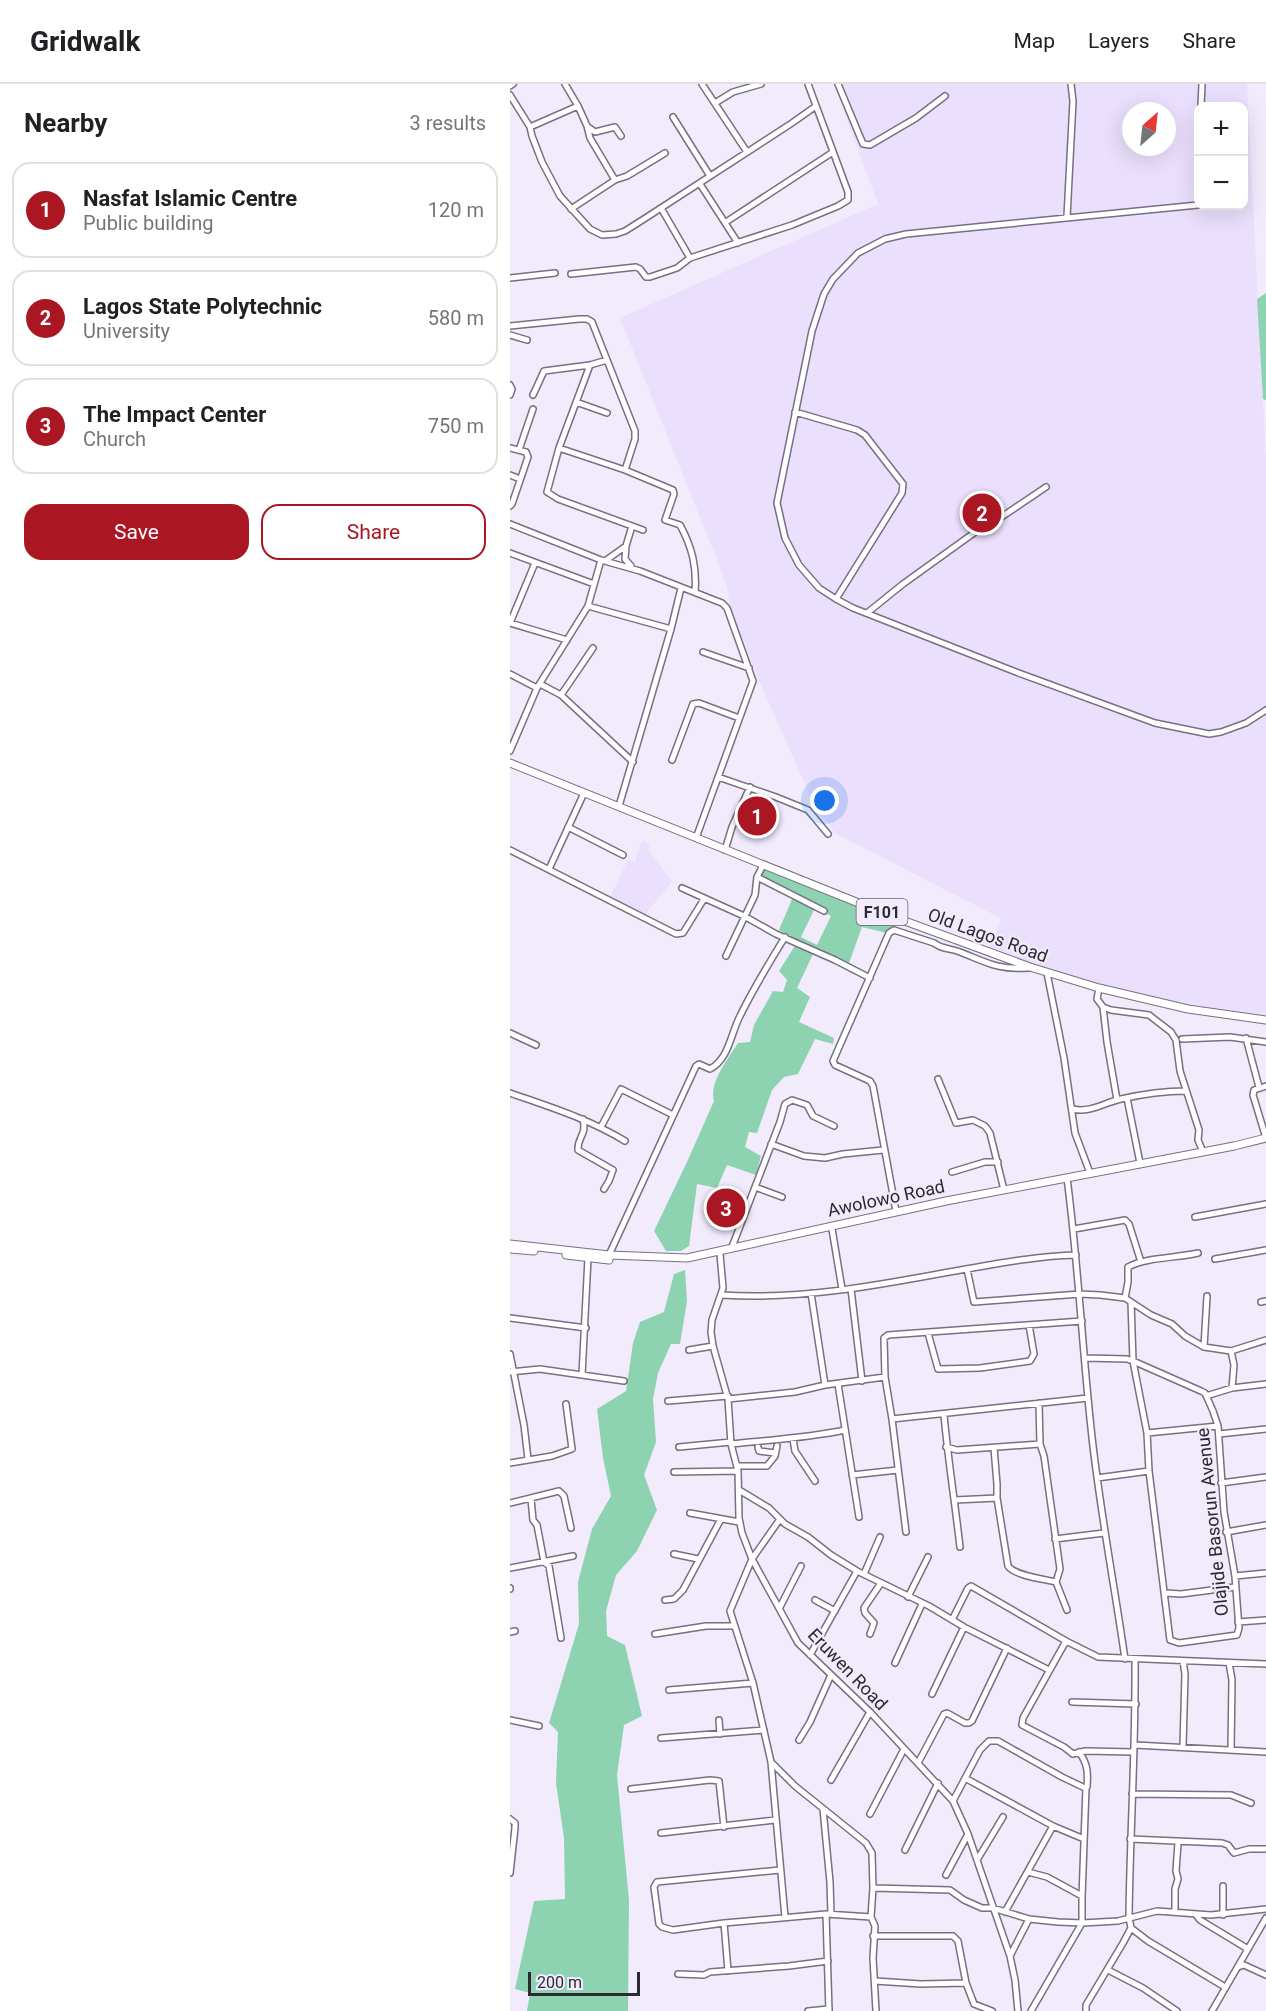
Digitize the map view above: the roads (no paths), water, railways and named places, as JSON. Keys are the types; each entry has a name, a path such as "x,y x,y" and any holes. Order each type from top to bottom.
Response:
{"main road":[{"name":"Old Lagos Road","path":"510,763 891,916 1030,968 1188,1010 1266,1020"},
{"name":"Awolowo Road","path":"510,1244 609,1255 684,1260 732,1247 896,1211 1067,1180 1090,1173 1266,1139"},
{"name":"Awolowo Road","path":"510,1249 588,1258 651,1262 684,1260 1266,1139"}],"street":[{"path":"565,84 578,106 590,138 615,180"},
{"path":"702,84 747,152"},
{"path":"715,103 733,92 761,84"},
{"path":"571,274 636,267 648,278 668,271 690,258 792,225 848,200 848,192 808,84"},
{"path":"838,84 863,144 870,145 916,118 945,96"},
{"path":"1067,217 1073,101 1071,84"},
{"path":"1202,84 1202,102"},
{"path":"510,95 530,127 547,171 560,196 595,232 608,236 625,231 816,106"},
{"path":"530,127 578,106"},
{"path":"673,117 710,176"},
{"path":"587,126 595,132 615,127 621,136"},
{"path":"726,222 833,152"},
{"path":"571,209 615,180 635,172 665,153"},
{"path":"700,184 738,243"},
{"path":"1194,205 906,234 885,239 858,253 833,279 821,300 812,331 777,503 780,523 790,552 799,565 819,588 867,614 1155,723 1209,734 1246,723 1266,710"},
{"path":"661,208 690,258"},
{"path":"510,278 555,273"},
{"path":"510,326 579,319 590,320 600,339 635,431 636,439 625,470"},
{"path":"510,335 527,340"},
{"path":"533,395 544,371 590,365 607,360"},
{"path":"590,365 546,488 548,494 643,530"},
{"path":"510,385 512,388 510,395"},
{"path":"576,402 607,413"},
{"path":"519,450 532,409"},
{"path":"795,412 858,430 865,435 903,484 902,493 836,599"},
{"path":"510,448 528,454 510,506"},
{"path":"560,448 625,470 673,490 674,494 665,520 680,525 691,550 696,576 695,592"},
{"path":"510,475 520,479"},
{"path":"867,614 903,584 985,525 1000,518 1046,487"},
{"path":"510,525 603,560 633,568 725,605 753,681 696,838"},
{"path":"632,526 626,546 626,559 633,568"},
{"path":"510,752 538,686 588,606 603,560 626,546"},
{"path":"510,553 594,584"},
{"path":"535,562 510,623 567,640"},
{"path":"619,806 681,588"},
{"path":"588,606 671,629"},
{"path":"561,695 593,648"},
{"path":"703,652 749,668"},
{"path":"510,674 561,695 633,762"},
{"path":"672,760 693,704 739,718"},
{"path":"718,777 750,787 810,812 828,834"},
{"path":"725,850 732,827 750,787"},
{"path":"549,869 584,793"},
{"path":"568,827 623,855"},
{"path":"510,850 676,934 683,933 704,899"},
{"path":"726,956 754,895 757,877 764,865"},
{"path":"757,877 824,911"},
{"path":"682,888 870,978"},
{"path":"896,1211 873,1086 870,1081 833,1062 891,931 934,943 947,950 958,951 998,968 1030,968"},
{"path":"609,1255 696,1066 699,1064 710,1069 717,1065 730,1043 740,1015 785,937"},
{"path":"1047,973 1075,1133 1090,1173"},
{"path":"1099,988 1097,999 1103,1006 1119,1012 1149,1015 1171,1032 1176,1040 1180,1071 1203,1152"},
{"path":"1103,1006 1117,1100"},
{"path":"510,1033 536,1045"},
{"path":"1182,1039 1230,1037 1266,1042"},
{"path":"1246,1038 1259,1087"},
{"path":"938,1078 954,1120 959,1123 973,1120 985,1126 992,1139 1004,1190"},
{"path":"1266,1086 1254,1090 1253,1095 1266,1139"},
{"path":"601,1127 621,1089 673,1115"},
{"path":"1072,1109 1086,1111 1117,1100 1162,1091 1186,1091"},
{"path":"510,1093 583,1119 625,1141"},
{"path":"1128,1098 1140,1163"},
{"path":"732,1247 782,1110 788,1101 792,1100 807,1105 813,1116 834,1126"},
{"path":"583,1119 585,1129 578,1144 578,1150 613,1170 604,1189"},
{"path":"771,1144 804,1156 825,1158 883,1150"},
{"path":"951,1172 985,1162 998,1162"},
{"path":"1067,1180 1074,1229 1097,1478 1125,1659"},
{"path":"755,1187 782,1197"},
{"path":"1195,1217 1266,1204"},
{"path":"1074,1229 1125,1220 1129,1224 1141,1262"},
{"path":"832,1229 842,1289"},
{"path":"1215,1260 1266,1250"},
{"path":"1198,1253 1141,1262 1128,1267 1133,1361 1147,1433 1149,1472 1165,1593 1181,1594 1235,1587"},
{"name":"Eruwen Road","path":"720,1254 723,1276 722,1295 712,1320 711,1332 728,1397 731,1443 739,1490 739,1522 752,1559 798,1643 870,1712 953,1801 968,1834 1010,1956 1018,2011"},
{"path":"722,1295 754,1297 851,1289 1033,1258 1076,1255"},
{"path":"582,1375 588,1258"},
{"path":"967,1269 974,1302 1080,1294 1128,1300 1151,1315 1173,1324 1185,1336 1204,1347 1231,1351 1266,1340"},
{"path":"851,1289 862,1381"},
{"path":"811,1293 825,1385"},
{"path":"1204,1347 1207,1296"},
{"path":"510,1318 586,1328"},
{"path":"906,1532 885,1377 884,1338 888,1335 1082,1321"},
{"path":"928,1332 938,1369 980,1368 1030,1361 1034,1354 1029,1325"},
{"path":"689,1350 713,1346"},
{"path":"1231,1351 1234,1365 1232,1388"},
{"path":"510,1354 511,1372 524,1425 528,1459"},
{"path":"1085,1358 1120,1358 1133,1361 1202,1391 1206,1396 1232,1388 1266,1384"},
{"path":"511,1372 540,1369 624,1381"},
{"path":"668,1401 795,1392 825,1385 885,1377"},
{"path":"838,1384 859,1517"},
{"name":"Olajide Basorun Avenue","path":"1165,1593 1169,1636 1173,1642 1179,1643 1239,1633 1235,1576 1221,1483 1218,1426 1206,1396"},
{"path":"892,1419 1088,1398"},
{"path":"1039,1403 1040,1444 1044,1456 1060,1569 1056,1582 1067,1610"},
{"path":"510,1463 552,1456 572,1449 566,1404"},
{"path":"944,1415 947,1456 960,1547"},
{"path":"1147,1433 1218,1426"},
{"path":"1219,1434 1266,1429"},
{"path":"679,1447 793,1439 845,1430"},
{"path":"793,1439 795,1451 815,1481"},
{"path":"946,1447 957,1450 1040,1444"},
{"path":"674,1472 766,1466 775,1454 777,1446"},
{"path":"758,1447 759,1451 775,1454"},
{"path":"994,1448 998,1484 997,1498 1008,1566 1011,1570 1056,1582"},
{"path":"947,1456 957,1450"},
{"path":"852,1475 898,1470"},
{"path":"1097,1478 1149,1472"},
{"path":"1221,1483 1266,1477"},
{"path":"739,1490 769,1508 784,1524 808,1537 857,1571 1049,1670"},
{"path":"510,1503 560,1491 563,1493 571,1528"},
{"path":"955,1500 997,1498"},
{"path":"531,1499 532,1520 537,1525 544,1562 549,1566 561,1638"},
{"path":"690,1513 739,1522"},
{"path":"665,1600 671,1601 678,1596 721,1519"},
{"path":"780,1519 752,1559 730,1607 753,1683 771,1762 785,1917"},
{"path":"1227,1532 1266,1525"},
{"path":"1055,1539 1104,1533"},
{"path":"864,1574 880,1537"},
{"path":"674,1554 698,1559"},
{"path":"510,1568 573,1556"},
{"path":"908,1597 928,1557"},
{"path":"780,1607 801,1566"},
{"path":"810,1655 857,1571"},
{"path":"1235,1576 1266,1573"},
{"path":"870,1634 874,1623 865,1613 864,1608 881,1583"},
{"path":"952,1620 971,1586 1098,1657 1266,1664"},
{"path":"815,1600 835,1611"},
{"path":"895,1663 922,1604"},
{"path":"1238,1622 1266,1620"},
{"path":"655,1634 706,1626 734,1626"},
{"path":"932,1694 964,1627"},
{"path":"1066,1641 1023,1718 1022,1725 1064,1747 1069,1753 1183,1746 1266,1752"},
{"path":"918,1763 944,1714 947,1713 966,1723 972,1721 1007,1648"},
{"path":"1086,2011 1086,2005 1131,1928 1129,1917 1130,1839 1136,1704 1135,1659"},
{"path":"1183,1661 1185,1674 1183,1746"},
{"path":"1229,1663 1232,1680 1231,1749"},
{"path":"799,1740 810,1722 831,1675"},
{"path":"669,1690 753,1683"},
{"path":"1072,1702 1136,1704"},
{"path":"831,1780 870,1712"},
{"path":"510,1720 539,1726"},
{"path":"719,1720 720,1734"},
{"path":"661,1738 764,1730"},
{"path":"953,1801 980,1750 989,1741 994,1740 1086,1788"},
{"path":"870,1814 904,1749"},
{"path":"1031,2011 1082,1923 1088,1773 1086,1761 1079,1752"},
{"path":"1086,1761 1096,1752"},
{"path":"771,1762 795,1786 871,1849 876,2011"},
{"path":"965,1778 1053,1826 1084,1839"},
{"path":"631,1789 710,1780 719,1781 724,1827"},
{"path":"905,1850 938,1783"},
{"path":"1132,1794 1232,1795 1251,1803"},
{"path":"808,2011 829,2010 830,1882 823,1809"},
{"path":"977,1860 1003,1817"},
{"path":"510,1819 515,1823 515,1828 510,1873"},
{"path":"661,1833 775,1820"},
{"path":"1005,1912 1053,1826"},
{"path":"946,1875 968,1834"},
{"path":"1130,1839 1178,1843 1222,1843 1228,1845 1234,1853 1266,1849"},
{"path":"1175,1912 1178,1843"},
{"path":"780,1870 657,1882 654,1884 659,1924 674,1930 724,1923 829,1914 872,1917"},
{"path":"1028,1872 1047,1877 1082,1896"},
{"path":"1223,1886 1223,1915"},
{"path":"873,1888 950,1890 971,1904 982,1908 993,1908 1029,1919 1082,1923 1118,1921 1157,1911 1223,1915 1266,1909"},
{"path":"1196,1915 1200,1920 1248,1949"},
{"path":"1212,2011 1266,1918"},
{"path":"1010,1956 1029,1919"},
{"path":"724,1923 729,1971"},
{"path":"1131,1928 1148,1941 1225,1988"},
{"path":"873,1936 953,1936 959,1946 966,1983 974,2004 992,2011"},
{"path":"678,1974 704,1975 710,1972 828,1961"},
{"path":"1238,1967 1244,1965 1266,1975"},
{"path":"1108,1970 1143,1988 1177,2011"},
{"path":"875,1981 921,1984 966,1983"}],"place":[{"name":"Lagos State Polytechnic","path":"982,513"},
{"name":"Nasfat Islamic Centre","path":"757,816"},
{"name":"The Impact Center","path":"726,1208"}]}
